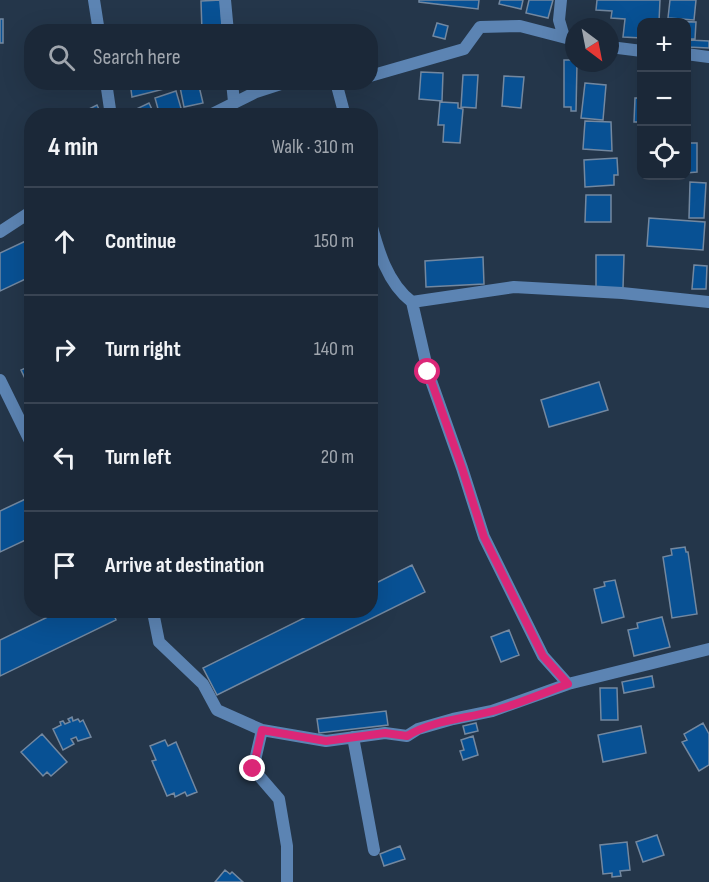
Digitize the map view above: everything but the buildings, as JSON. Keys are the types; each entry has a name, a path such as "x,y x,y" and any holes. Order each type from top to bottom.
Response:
{"street":[{"path":"94,0 98,24"},
{"path":"225,0 227,24"},
{"path":"561,0 559,20 565,31"},
{"path":"378,74 464,49 480,27 520,26 565,38"},
{"path":"619,48 637,50"},
{"path":"691,55 709,57"},
{"path":"107,90 110,108"},
{"path":"233,90 234,102"},
{"path":"223,108 262,90"},
{"path":"338,90 343,108"},
{"path":"0,232 24,216"},
{"path":"378,246 383,262 400,293 412,302 428,372 484,537 543,656 568,684"},
{"path":"412,302 514,287 622,292 709,302"},
{"path":"0,380 24,429"},
{"path":"154,618 159,642 202,684 217,710 262,730 326,741 385,733 407,736 418,729 492,711 568,684 709,649"},
{"path":"262,730 253,769 279,799 287,846 287,882"},
{"path":"353,738 374,850"}],"route":[{"path":"253,769 262,730 326,741 385,733 407,736 418,729 492,711 568,684 543,656 484,537 428,372"}]}
